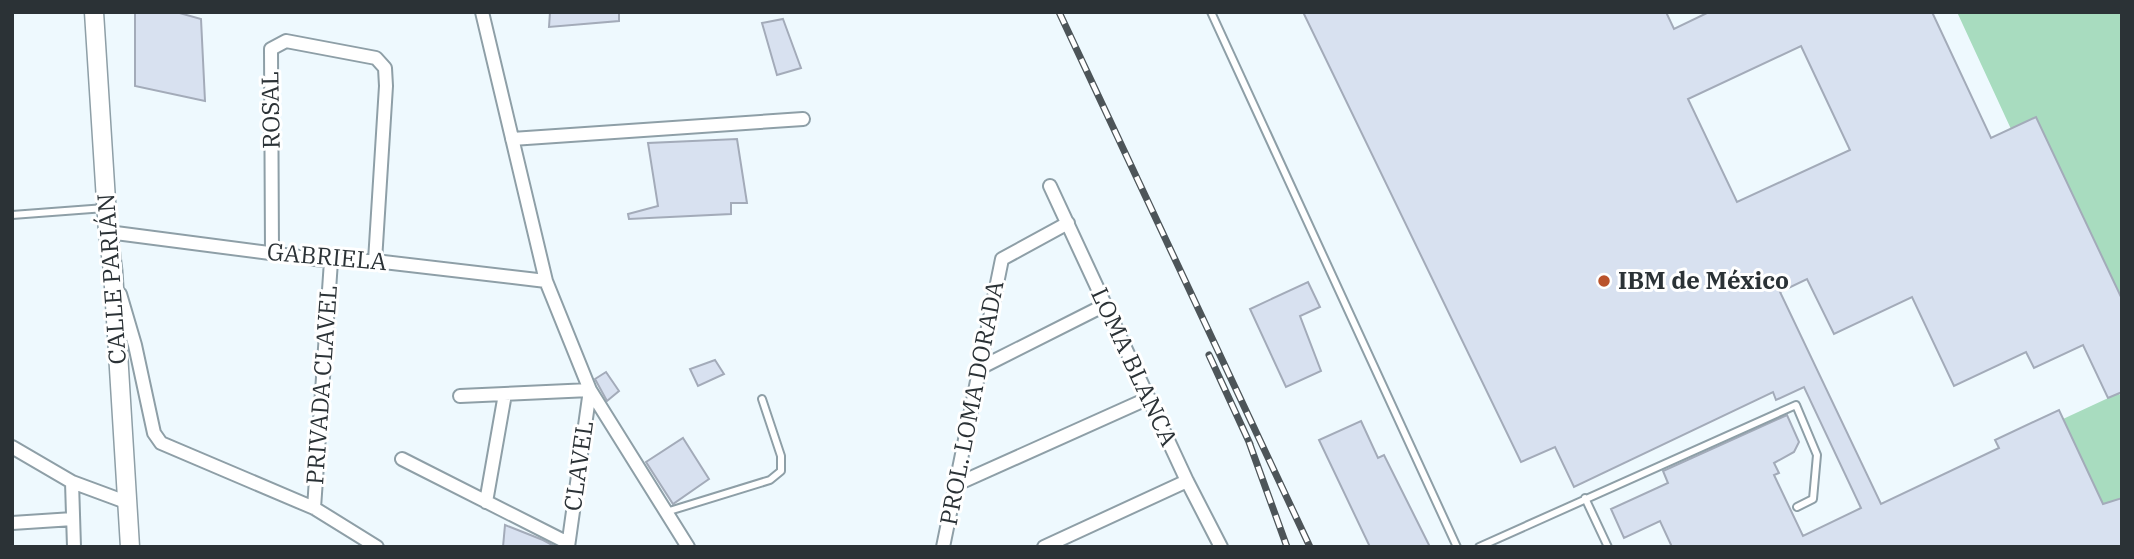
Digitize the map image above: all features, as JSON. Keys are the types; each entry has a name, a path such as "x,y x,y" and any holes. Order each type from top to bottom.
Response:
{"street":[{"name":"CALLE PARIÁN","path":"93,12 130,547"},
{"path":"482,12 546,281 590,390 688,547"},
{"name":"ROSAL","path":"272,252 271,49 286,41 376,58 385,68 375,261"},
{"path":"512,139 803,120"},
{"name":"LOMA BLANCA","path":"1050,186 1187,481 1221,547"},
{"name":"PROL. LOMA DORADA","path":"943,547 1002,259 1068,223"},
{"name":"GABRIELA","path":"108,232 331,261 375,261 546,281"},
{"name":"PRIVADA CLAVEL","path":"314,508 331,261"},
{"name":"PRIVADA CLAVEL","path":"113,271 135,345 154,433 161,443 314,508 377,547"},
{"path":"978,369 1105,305"},
{"path":"460,396 590,390"},
{"name":"CLAVEL","path":"568,545 590,390"},
{"path":"486,502 505,394"},
{"path":"955,485 1149,398"},
{"path":"12,447 72,482 126,502"},
{"path":"402,459 568,545"},
{"path":"1044,547 1187,481"},
{"path":"72,482 74,547"},
{"path":"12,523 73,519"}],"lane":[{"path":"1211,12 1457,547"},
{"path":"12,215 107,207"},
{"path":"666,512 770,480 781,471 782,456 762,400"},
{"path":"1481,546 1796,405 1817,455 1813,499 1797,507"},
{"path":"1585,498 1608,547"}],"green space":[{"path":"1957,12 2122,12 2122,299 2011,129"},
{"path":"2119,393 2122,400 2122,516 2111,521 2063,419"}],"building":[{"path":"135,12 176,12 201,19 205,101 135,86"},
{"path":"550,12 619,12 619,21 549,27"},
{"name":"IBM de México","path":"1303,12 1666,12 1674,29 1709,12 1932,12 1991,138 2036,117 2122,299 2122,392 2108,398 2083,345 2034,368 2026,352 1954,386 1912,297 1834,334 1807,279 1780,292 1881,504 1999,448 1995,440 2059,410 2103,504 2122,498 2122,547 1672,547 1660,521 1624,538 1611,509 1668,483 1663,471 1787,415 1799,442 1794,452 1774,463 1779,473 1774,475 1803,536 1861,508 1804,387 1776,400 1773,392 1574,487 1555,447 1521,462","holes":["1801,46 1850,150 1737,202 1688,99"]},
{"path":"783,19 801,68 777,75 762,23"},
{"path":"737,139 747,203 731,203 731,214 629,219 628,214 658,206 648,143"},
{"path":"1308,282 1320,307 1300,316 1321,371 1286,387 1250,309"},
{"path":"715,360 724,374 698,386 690,369"},
{"path":"606,372 619,391 607,401 595,379"},
{"path":"1361,421 1378,458 1384,455 1430,547 1370,547 1319,440"},
{"path":"683,438 709,479 673,504 646,462"},
{"path":"505,525 543,540 556,547 503,547"}],"railway":[{"path":"1059,12 1310,547"},
{"path":"1209,355 1250,444"},
{"path":"1249,442 1287,547"}],"place":[{"name":"IBM de México","path":"1604,281"}]}
